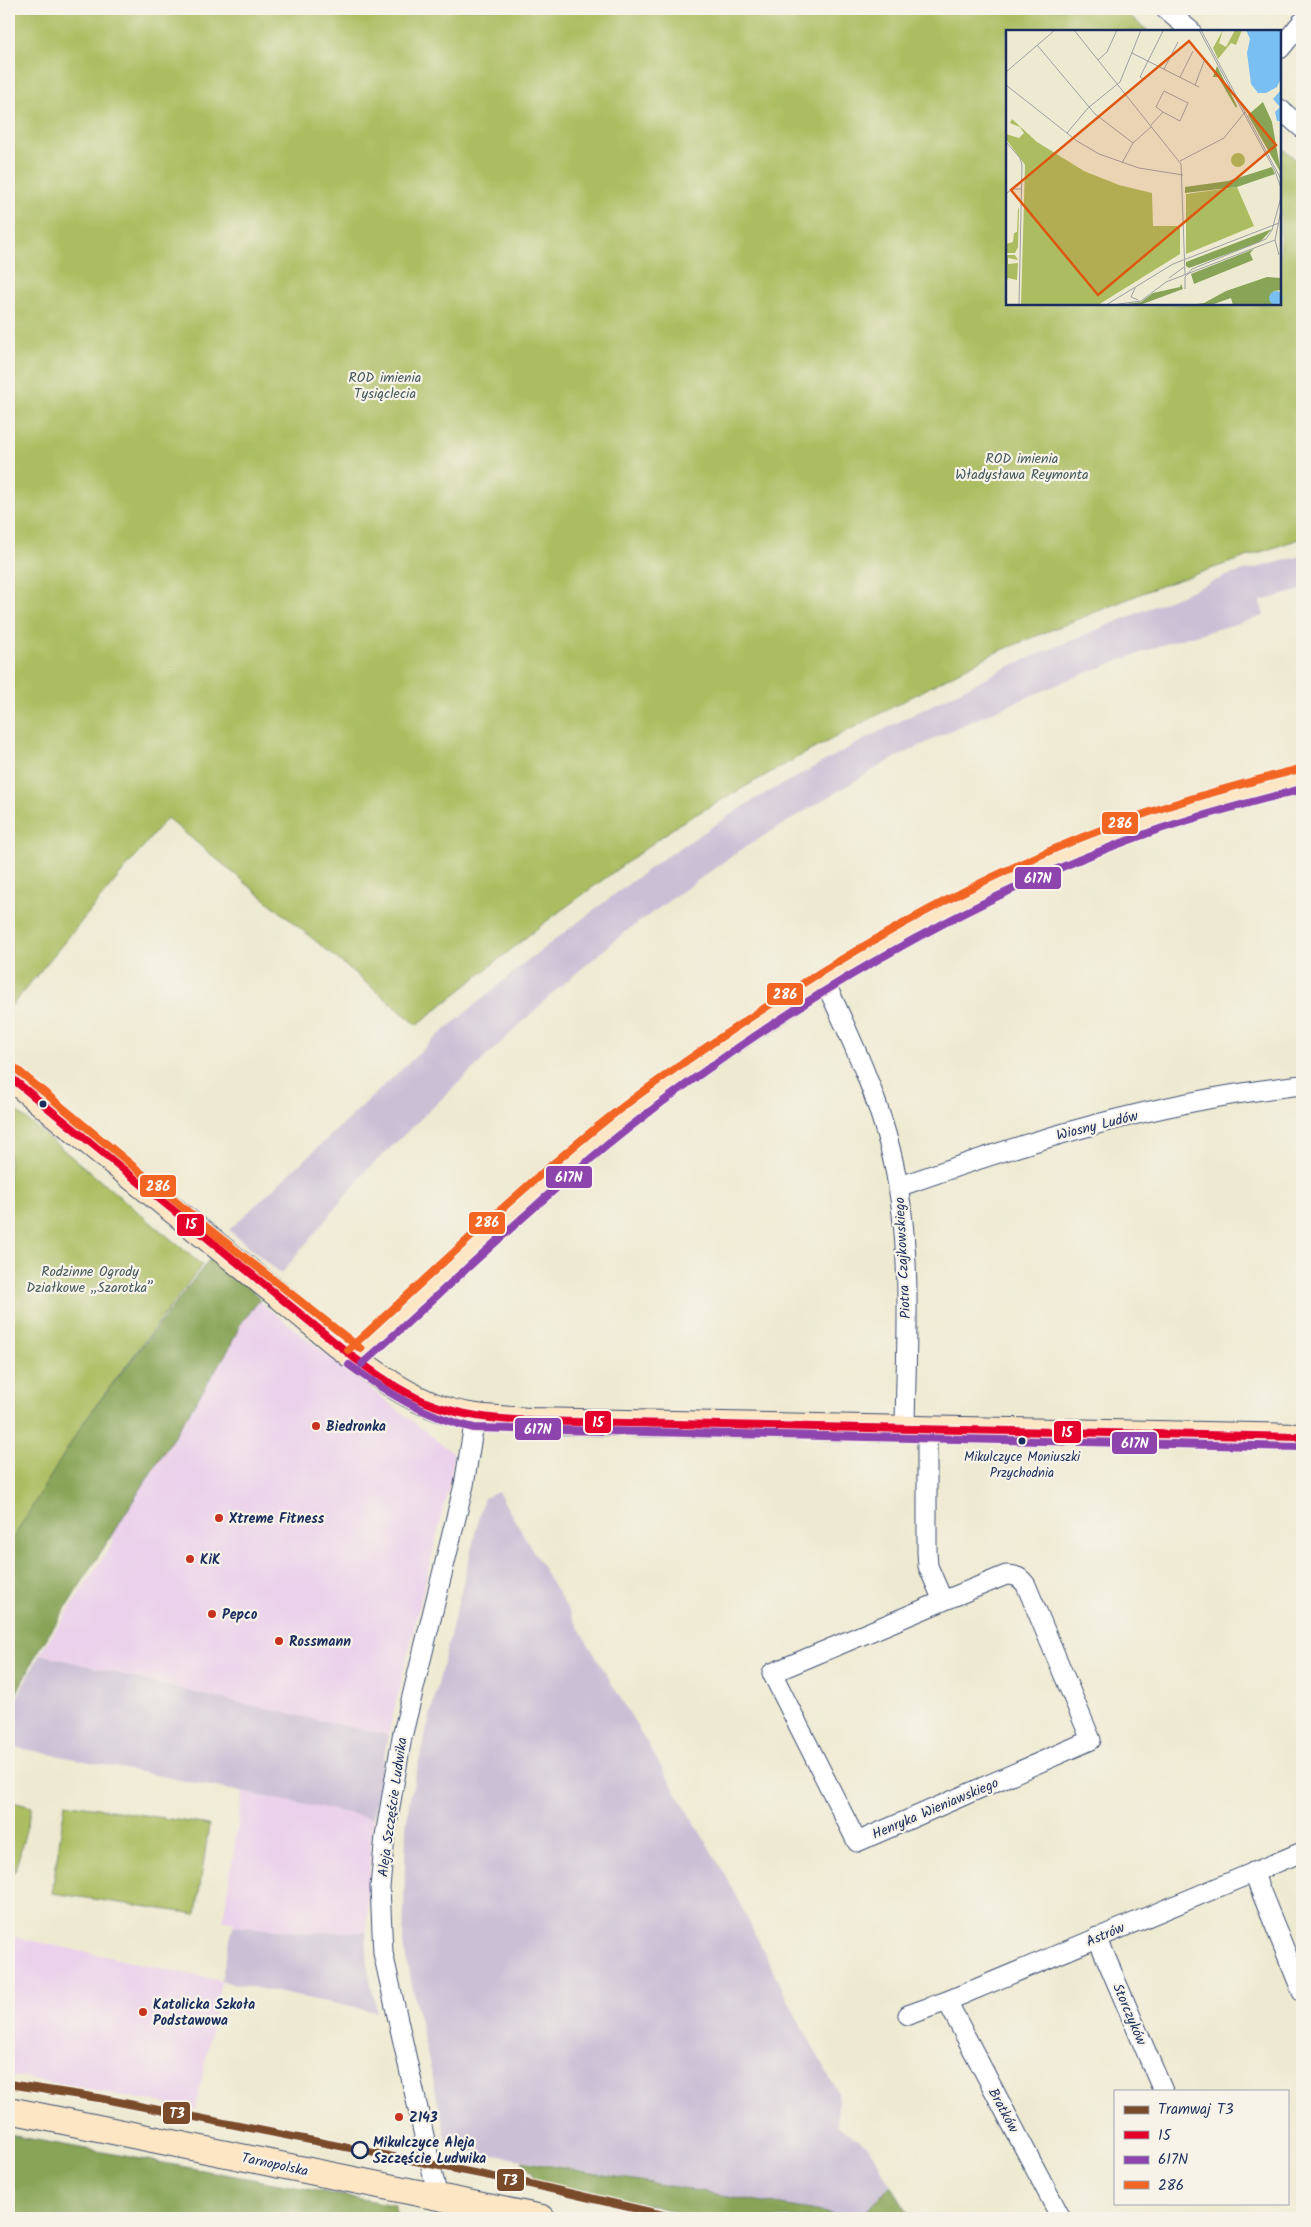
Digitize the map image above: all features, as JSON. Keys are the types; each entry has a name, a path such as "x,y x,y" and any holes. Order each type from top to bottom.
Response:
{"street":[{"path":"1165,9 1190,30"},
{"path":"1281,48 1302,22"},
{"path":"1281,110 1302,128"},
{"path":"355,1357 513,1214 604,1135 682,1076 824,980 932,917 1033,868 1130,828 1194,806 1302,778"},
{"name":"Piotra Czajkowskiego","path":"824,980 870,1084 898,1187 916,1430"},
{"path":"9,1076 204,1238 355,1357 402,1391 449,1412 476,1418 916,1430 1302,1437"},
{"name":"Wiosny Ludów","path":"898,1187 993,1153 1082,1128 1171,1107 1266,1089 1302,1086"},
{"name":"Aleja Szczęście Ludwika","path":"438,2198 383,1953 380,1887 386,1828 400,1746 464,1485 476,1418"},
{"path":"916,1430 928,1566 943,1601"},
{"name":"Henryka Wieniawskiego","path":"1006,1575 1014,1575 1020,1578 1026,1585 1091,1740 857,1842 772,1673 943,1601 1006,1575"},
{"name":"Astrów","path":"908,2014 947,2001 1302,1852"},
{"path":"1253,1872 1302,1992"},
{"name":"Storczyków","path":"1097,1937 1164,2090"},
{"name":"Bratków","path":"947,2001 1061,2218"},
{"name":"Tarnopolska","path":"9,2110 542,2218"}],"shaded area":[{"path":"1302,556 1302,590 1260,601 1264,616 1167,643 1070,679 956,728 883,764 742,849 625,932 553,993 367,1170 281,1274 229,1230 433,1040 528,960 655,864 752,801 865,739 1003,669 1229,575"},
{"path":"252,1296 454,1454 450,1481 388,1735 208,1696 40,1654 113,1542 110,1501"},
{"path":"498,1492 726,1876 794,2012 838,2093 837,2126 868,2146 891,2186 858,2218 448,2147 403,1945 406,1827 410,1798 484,1498"},
{"path":"40,1654 208,1696 388,1735 373,1818 9,1746 9,1713"},
{"path":"243,1791 373,1818 366,1932 267,1931 233,1926 234,1922 223,1921"},
{"path":"233,1926 298,1932 366,1932 368,1969 377,2012 221,1981"},
{"path":"9,1936 221,1981 196,2109 9,2075"}],"green space":[{"name":"ROD imienia Tysiąclecia","path":"9,9 1121,9 1147,30 1006,30 1006,305 1281,305 1281,147 1302,165 1302,538 1155,588 992,654 789,762 679,824 544,923 417,1025 167,818 9,1009"},
{"name":"Rodzinne Ogrody Działkowe „Szarotka”","path":"9,1105 202,1265 85,1420 9,1545"},
{"path":"212,1256 261,1298 240,1325 229,1349 36,1655 9,1708 9,1545 85,1420"},
{"path":"9,1801 32,1807 15,1872 9,1871"},
{"path":"65,1803 209,1825 196,1914 52,1893"},
{"path":"9,2135 395,2205 395,2218 9,2218"},
{"path":"522,2161 858,2218 695,2218 650,2205 532,2181 533,2174"},
{"path":"891,2186 911,2218 858,2218"}],"tram line":[{"name":"T3","path":"9,2084 99,2098 530,2184 676,2218"}],"transit line":[{"name":"286","path":"348,1350 510,1201 611,1116 711,1044 840,960 939,904 1041,854 1147,813 1242,784 1300,769"},
{"name":"617N","path":"362,1364 525,1216 626,1130 748,1041 812,999 944,923 1081,859 1151,832 1226,809 1302,789"},
{"name":"286","path":"15,1068 210,1230 361,1349"},
{"name":"15","path":"9,1076 353,1357 376,1374 417,1398 456,1412 531,1421 1302,1437"},
{"name":"617N","path":"349,1365 408,1403 424,1411 474,1428 1302,1447"}],"place":[{"name":"Biedronka","path":"316,1426"},
{"name":"Mikulczyce Moniuszki Przychodnia","path":"1022,1441"},
{"name":"Xtreme Fitness","path":"219,1518"},
{"name":"KiK","path":"190,1559"},
{"name":"Pepco","path":"212,1614"},
{"name":"Rossmann","path":"279,1641"},
{"name":"Katolicka Szkoła Podstawowa","path":"143,2012"},
{"name":"Z143","path":"399,2117"},
{"name":"Mikulczyce Aleja Szczęście Ludwika","path":"360,2150"}],"park label":[{"name":"ROD imienia Władysława Reymonta","path":"1022,466"}]}
